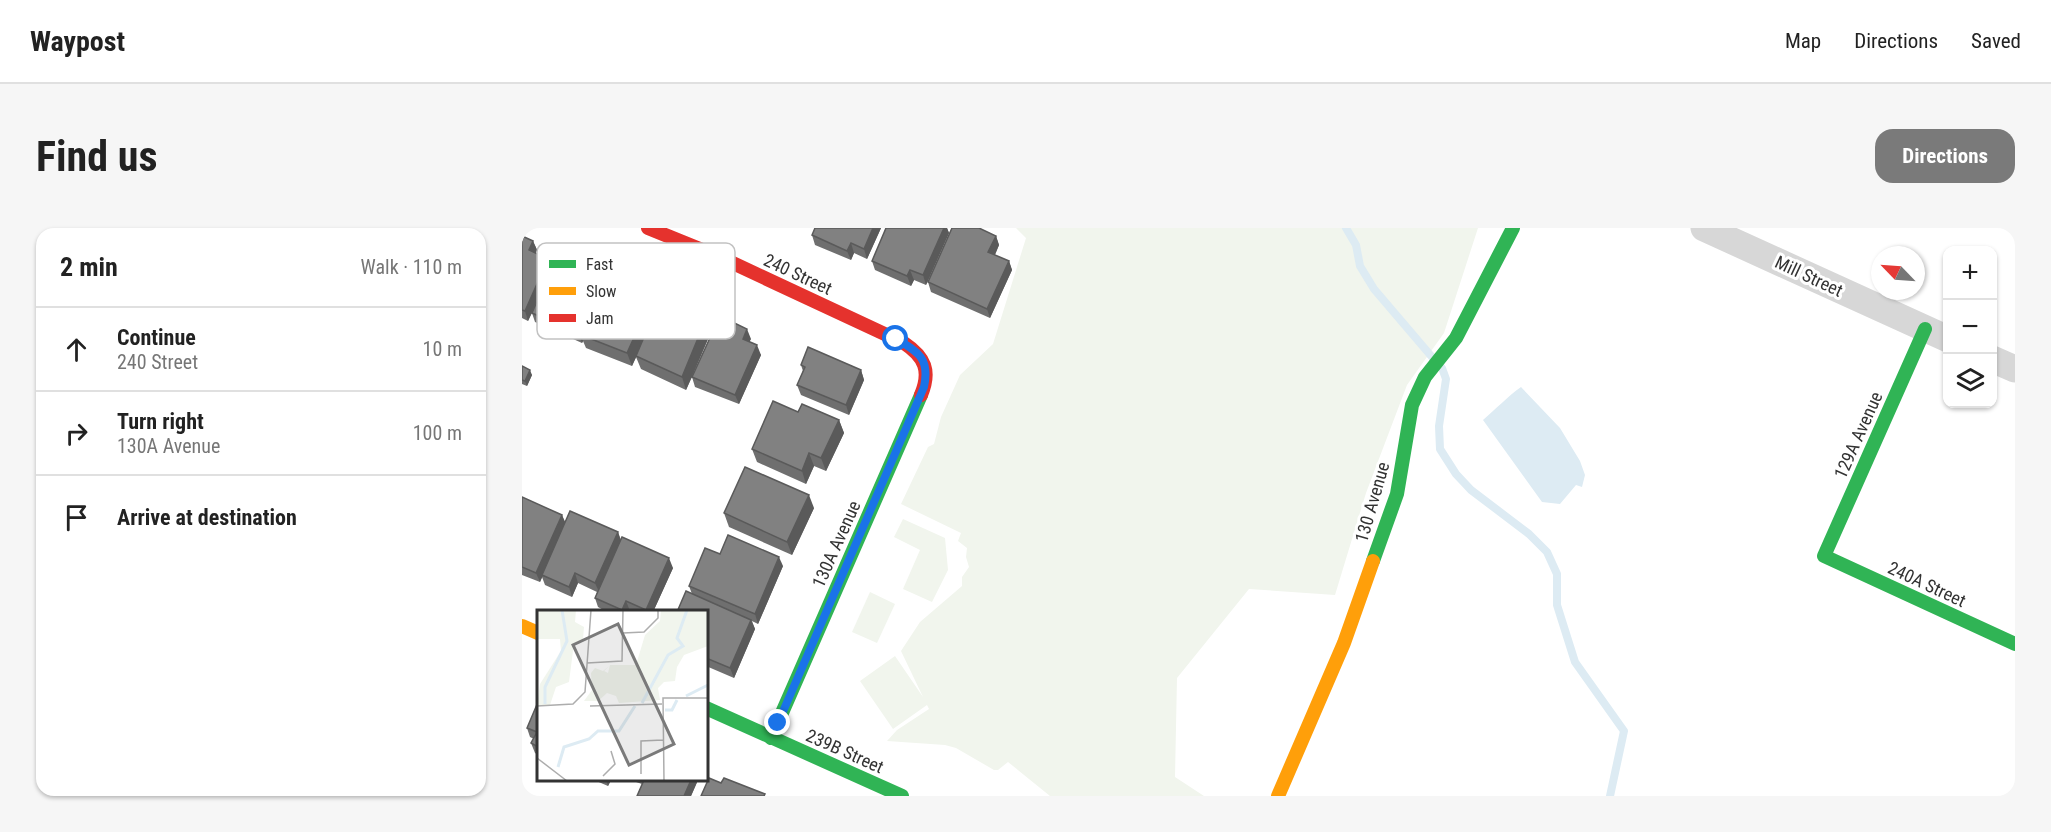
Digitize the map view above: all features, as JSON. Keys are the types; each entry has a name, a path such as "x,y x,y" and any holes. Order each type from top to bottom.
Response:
{"street":[{"name":"240 Street","path":"648,228 685,243"},
{"name":"130 Avenue","path":"1278,796 1344,643 1397,494 1412,405 1425,377 1456,338 1513,228"},
{"name":"Mill Street","path":"1704,228 1936,334"},
{"name":"240 Street","path":"735,264 896,339 912,348 925,364"},
{"name":"129A Avenue","path":"1824,556 1936,334"},
{"path":"1997,361 2015,369"},
{"name":"130A Avenue","path":"771,738 920,396 927,375 925,364"},
{"name":"240A Street","path":"1824,556 2015,644"},
{"path":"522,626 537,633"},
{"name":"239B Street","path":"708,709 902,796"}],"shaded area":[{"path":"1016,228 1478,228 1444,333 1407,385 1366,493 1335,595 1249,589 1177,678 1175,777 1204,796 1050,796 1008,762 998,770 994,770 956,748 945,745 887,741 897,730 929,709 927,705 893,729 860,681 895,656 923,697 901,651 920,622 962,586 962,577 969,567 966,557 967,548 958,541 961,533 901,504 928,447 934,444 941,417 960,375 993,344 1026,238"},
{"path":"1521,387 1560,428 1580,461 1585,475 1582,487 1576,485 1560,504 1542,502 1483,420"},
{"path":"903,519 945,538 948,570 932,602 903,589 920,550 894,537"},
{"path":"870,592 895,604 877,643 852,632"}],"building":[{"path":"815,228 873,228 864,249 851,243 847,251 812,235"},
{"path":"886,228 944,228 923,275 910,270 907,276 872,261"},
{"path":"952,228 979,228 996,236 988,252 1009,261 987,309 928,282"},
{"path":"522,236 533,241 529,250 537,254 537,284 525,311 522,310"},
{"path":"537,301 537,315 532,313"},
{"path":"735,323 747,329 743,339 757,345 735,395 692,377 709,339 735,339"},
{"path":"591,339 633,339 627,353"},
{"path":"643,339 698,339 682,377 636,356"},
{"path":"808,347 861,370 846,405 797,385 805,367 801,365"},
{"path":"522,366 530,370 525,381 522,380"},
{"path":"773,401 798,412 802,404 839,420 821,458 809,453 802,471 752,449"},
{"path":"745,467 809,495 787,542 724,513"},
{"path":"522,497 562,515 536,573 522,567"},
{"path":"570,511 618,532 595,583 575,573 569,587 542,575"},
{"path":"728,535 779,557 755,614 689,586 705,548 720,554"},
{"path":"622,537 669,558 646,610 626,601 622,610 595,598"},
{"path":"686,591 751,620 730,668 708,659 708,610 678,610"},
{"path":"537,704 537,732 527,728"},
{"path":"537,732 537,746 531,743"},
{"path":"709,778 721,783 724,778 765,794 764,796 701,796"},
{"path":"644,781 691,781 684,796 637,796"}],"waterway":[{"path":"1346,228 1356,245 1360,266 1374,289 1432,357"},
{"path":"1442,368 1446,379 1439,426 1440,449 1456,474 1471,490 1529,534 1547,552 1557,574 1557,605 1575,662 1624,731 1610,796"}],"traffic: fast":[{"path":"1373,561 1397,494 1412,405 1425,377 1456,338 1513,228"},
{"path":"1925,329 1824,556 2015,644"},
{"path":"771,738 921,395"},
{"path":"708,709 902,796"}],"traffic: slow":[{"path":"1278,796 1344,643 1373,561"},
{"path":"522,626 537,633"}],"traffic: jam":[{"path":"648,228 685,243"},
{"path":"735,264 904,343 917,354 924,365 926,379 921,395"}],"route":[{"path":"778,723 924,387 927,375 925,364 912,348 896,339"}]}
